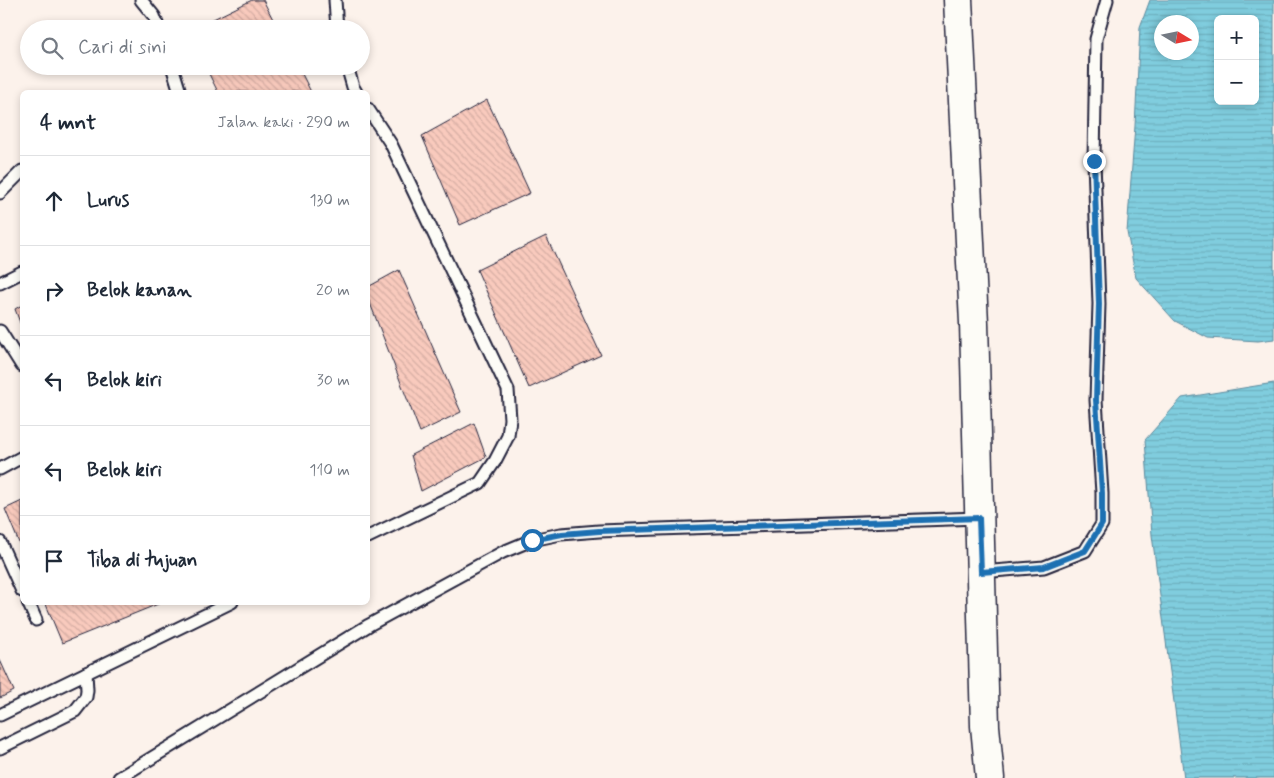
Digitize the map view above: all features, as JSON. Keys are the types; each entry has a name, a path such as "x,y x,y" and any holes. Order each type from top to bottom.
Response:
{"street":[{"path":"958,0 974,323 985,726 990,778"}],"lane":[{"path":"141,0 155,20"},
{"path":"335,0 336,20"},
{"path":"981,572 1044,567 1085,551 1102,524 1096,400 1099,304 1094,161 1096,39 1106,0"},
{"path":"175,75 179,90"},
{"path":"350,75 355,90"},
{"path":"370,112 391,144 508,390 510,419 508,436 495,461 480,482 370,536"},
{"path":"0,193 20,173"},
{"path":"0,283 20,273"},
{"path":"0,331 20,363"},
{"path":"0,469 20,458"},
{"path":"119,778 369,625 503,552 532,540 562,534 599,531 979,518"},
{"path":"0,542 20,587"},
{"path":"29,605 36,620"},
{"path":"0,715 226,605"},
{"path":"0,748 75,710 86,697 86,673"}],"water":[{"path":"1150,0 1274,0 1274,339 1258,341 1208,338 1175,321 1136,278 1127,232 1140,27"},
{"path":"1274,383 1274,778 1184,778 1152,535 1145,440 1182,398"}],"building":[{"path":"252,0 263,0 273,20 211,20"},
{"path":"210,75 302,75 310,90 217,90"},
{"path":"487,100 530,193 460,225 422,136"},
{"path":"546,236 601,355 529,388 477,270"},
{"path":"399,270 461,412 420,432 370,303 370,286"},
{"path":"20,306 20,323 15,309"},
{"path":"474,423 486,457 421,491 411,455"},
{"path":"20,502 20,545 5,509"},
{"path":"46,605 156,605 62,643"},
{"path":"0,660 14,691 0,698"}],"route":[{"path":"532,540 562,534 599,531 979,518 981,572 1044,567 1085,551 1102,524 1096,400 1099,304 1094,161"}]}
